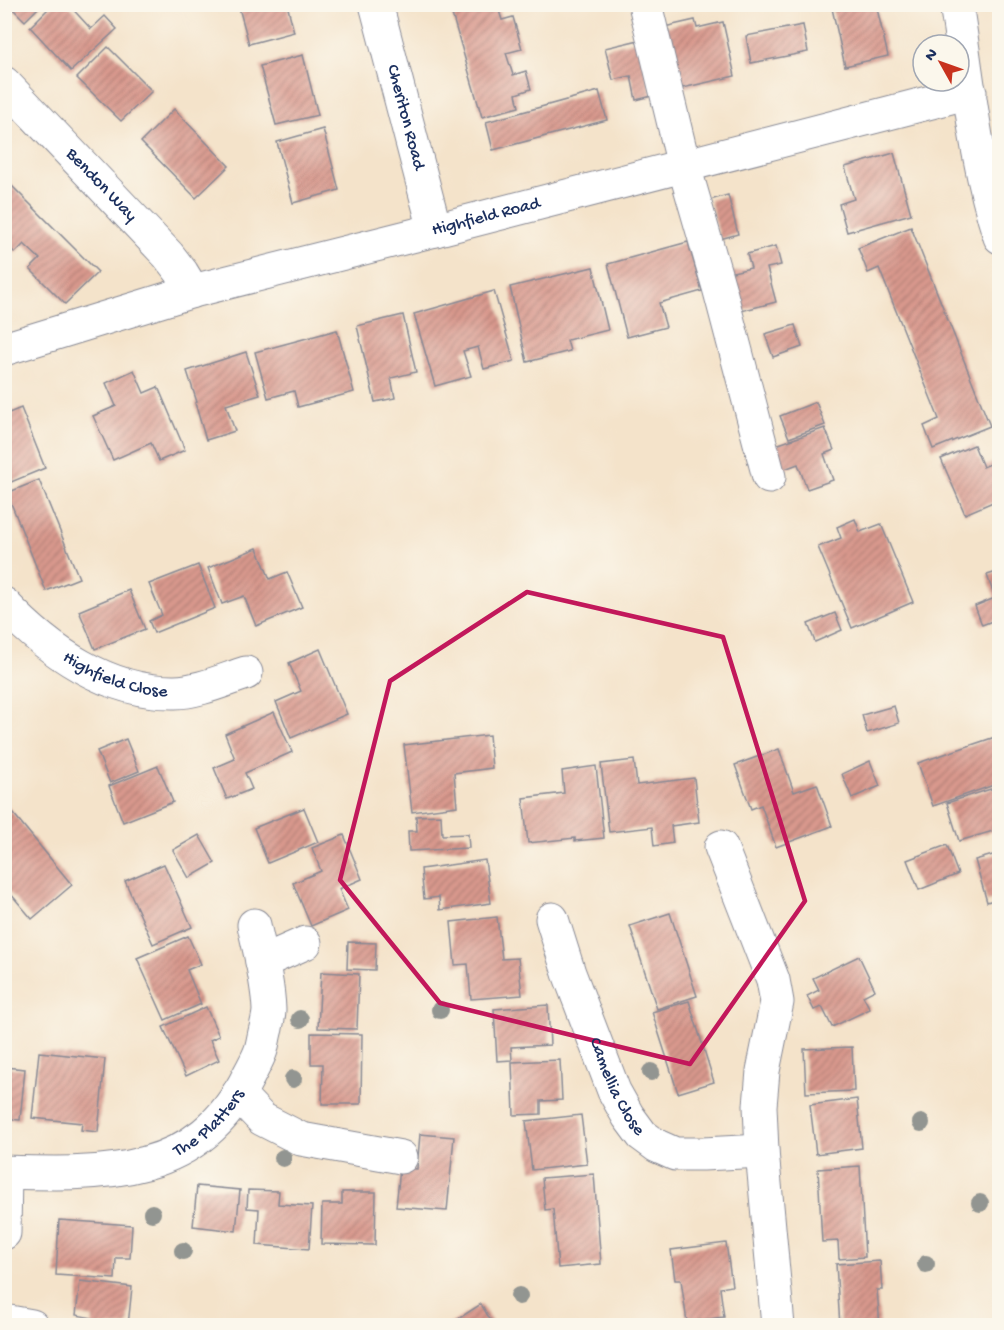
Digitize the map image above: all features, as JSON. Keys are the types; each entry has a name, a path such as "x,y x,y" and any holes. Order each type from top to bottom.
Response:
{"street":[{"name":"Cheriton Road","path":"376,4 435,230"},
{"path":"645,4 684,166 769,477"},
{"path":"956,4 961,33"},
{"name":"Bendon Way","path":"4,83 168,255 193,291"},
{"name":"Highfield Road","path":"4,349 193,291 966,93"},
{"path":"970,93 986,187 999,237"},
{"name":"Highfield Close","path":"4,604 31,631 56,649 82,666 126,686 153,691 177,692 246,673"},
{"path":"721,847 773,980 777,1002 763,1071 760,1106 778,1326"},
{"name":"Camellia Close","path":"552,920 614,1091 628,1116 642,1134 657,1146 675,1154 762,1151"},
{"name":"The Platters","path":"4,1233 5,1172 78,1174 130,1168 171,1155 202,1136 225,1114 244,1086 261,1051 269,1013 266,981 254,925"},
{"path":"262,962 305,943"},
{"path":"238,1094 262,1119 301,1139 401,1157"},
{"path":"4,1321 32,1326"}],"highlighted area":[{"path":"527,592 723,637 805,901 690,1064 440,1003 340,880 390,681"}],"building":[{"path":"8,4 42,4 25,21"},
{"path":"53,4 68,4 91,29 105,16 117,29 71,71 30,27"},
{"path":"238,4 287,4 294,32 249,44"},
{"path":"449,4 497,4 502,20 513,17 522,49 506,53 513,75 526,71 531,89 516,94 519,107 482,117"},
{"path":"831,4 876,4 888,56 845,66"},
{"path":"695,20 697,28 723,22 735,76 678,89 664,27"},
{"path":"803,25 808,52 751,63 746,36"},
{"path":"639,40 652,96 636,100 631,76 613,80 605,48"},
{"path":"108,47 152,91 121,121 77,78"},
{"path":"303,55 318,115 276,125 260,66"},
{"path":"599,91 607,120 493,150 486,122"},
{"path":"174,109 229,166 196,198 141,142"},
{"path":"323,129 339,190 293,203 277,142"},
{"path":"894,153 911,214 847,232 839,204 854,199 845,167"},
{"path":"4,178 98,272 65,304 30,269 40,259 24,244 15,253 4,242"},
{"path":"728,195 738,234 720,239 710,200"},
{"path":"911,227 990,426 933,449 924,426 939,419 879,268 868,273 858,248"},
{"path":"688,242 702,291 659,303 666,327 627,337 608,264"},
{"path":"776,246 781,265 767,268 776,302 737,312 728,273 751,268 747,254"},
{"path":"593,267 608,330 567,340 570,351 527,362 510,287"},
{"path":"494,291 514,361 484,369 478,347 463,351 471,376 435,386 414,314"},
{"path":"403,315 416,372 391,378 395,398 375,402 357,326"},
{"path":"795,325 802,347 773,357 765,334"},
{"path":"337,330 354,392 298,407 294,391 268,398 255,352"},
{"path":"246,352 260,395 226,405 235,431 206,440 187,371"},
{"path":"134,370 144,393 158,387 185,450 159,461 151,443 113,460 93,416 116,406 106,383"},
{"path":"816,402 825,425 789,438 780,416"},
{"path":"21,408 45,468 4,485 4,415"},
{"path":"825,428 834,450 824,454 833,480 807,489 798,464 782,470 773,446"},
{"path":"974,445 983,467 997,461 1000,466 1000,499 965,514 941,459"},
{"path":"39,480 79,578 46,591 7,493"},
{"path":"855,519 860,532 881,524 913,602 852,628 818,547 841,538 837,527"},
{"path":"257,548 270,579 287,572 302,607 256,626 244,596 222,604 208,568"},
{"path":"198,565 215,608 154,633 149,621 162,615 149,584"},
{"path":"1000,571 1000,618 982,625 975,606 995,598 987,575"},
{"path":"129,590 145,629 95,649 79,611"},
{"path":"835,613 842,630 815,642 808,624"},
{"path":"320,649 347,714 291,738 276,702 301,691 289,663"},
{"path":"894,706 899,723 867,733 862,715"},
{"path":"274,712 292,752 245,773 252,789 227,799 214,768 235,759 225,734"},
{"path":"489,735 492,768 454,773 457,806 412,812 404,745"},
{"path":"998,736 1000,783 933,806 918,763"},
{"path":"126,739 139,771 110,783 97,751"},
{"path":"779,749 794,792 817,784 832,826 776,847 761,805 751,809 735,765"},
{"path":"634,760 637,785 694,778 699,822 671,826 673,843 654,846 652,827 609,832 601,764"},
{"path":"870,761 880,786 852,798 842,774"},
{"path":"158,766 173,802 123,822 109,786"},
{"path":"596,766 604,838 575,841 575,838 528,843 523,798 564,793 562,771"},
{"path":"1000,786 1000,829 959,841 947,803"},
{"path":"4,802 72,885 32,919 4,886"},
{"path":"304,808 318,842 268,863 254,828"},
{"path":"441,815 442,835 468,834 469,848 409,851 408,831 417,831 416,816"},
{"path":"199,835 215,863 189,878 173,850"},
{"path":"344,835 362,879 339,889 348,910 311,926 293,883 321,871 312,848"},
{"path":"947,845 958,874 919,890 907,860"},
{"path":"1000,853 1000,898 987,902 975,860"},
{"path":"485,860 491,903 440,910 439,897 424,899 421,869"},
{"path":"164,864 192,927 153,944 125,881"},
{"path":"670,913 697,996 657,1009 630,926"},
{"path":"497,917 502,959 518,958 522,995 471,999 468,964 455,965 451,922"},
{"path":"188,936 201,964 187,970 201,1004 165,1020 137,958"},
{"path":"348,942 376,943 375,970 347,969"},
{"path":"859,956 875,990 863,996 870,1009 832,1027 822,1007 814,1010 807,996 819,990 813,978"},
{"path":"321,972 359,974 357,1029 318,1028"},
{"path":"689,1001 714,1082 678,1093 652,1012"},
{"path":"548,1005 550,1045 511,1047 512,1060 497,1061 494,1009"},
{"path":"206,1007 219,1036 210,1040 219,1060 186,1076 163,1027"},
{"path":"311,1033 362,1034 361,1104 322,1104 323,1064 311,1064"},
{"path":"852,1047 854,1091 806,1093 804,1049"},
{"path":"39,1052 105,1059 98,1132 81,1130 82,1123 32,1118"},
{"path":"560,1060 562,1100 541,1101 541,1114 514,1115 512,1062"},
{"path":"4,1067 25,1069 20,1120 4,1119"},
{"path":"857,1099 862,1148 816,1154 810,1105"},
{"path":"581,1115 587,1164 532,1170 526,1121"},
{"path":"420,1134 454,1137 447,1211 396,1207 400,1168 417,1169"},
{"path":"860,1166 865,1257 839,1259 838,1241 822,1242 818,1169"},
{"path":"594,1174 601,1264 558,1268 553,1209 545,1210 542,1178"},
{"path":"197,1186 240,1190 236,1231 193,1226"},
{"path":"248,1190 279,1191 278,1204 312,1206 309,1249 257,1245 259,1209 247,1208"},
{"path":"342,1192 376,1192 375,1245 321,1244 322,1204 342,1204"},
{"path":"59,1220 132,1225 130,1258 116,1258 115,1279 56,1275"},
{"path":"726,1243 732,1286 720,1288 724,1317 687,1322 681,1280 675,1280 671,1250"},
{"path":"880,1261 882,1290 877,1290 880,1326 840,1326 836,1264"},
{"path":"80,1281 132,1287 128,1326 92,1326 93,1318 76,1315"},
{"path":"481,1304 494,1326 447,1326"}]}
